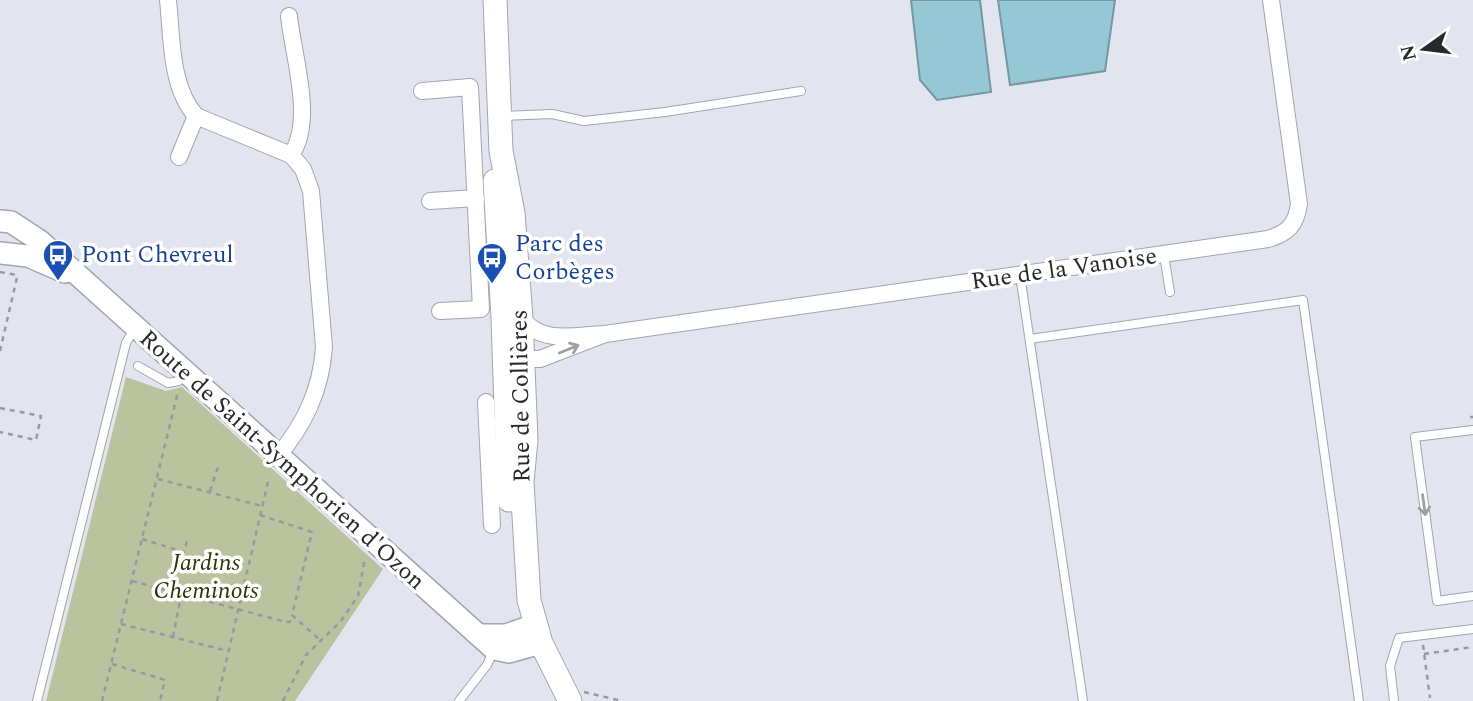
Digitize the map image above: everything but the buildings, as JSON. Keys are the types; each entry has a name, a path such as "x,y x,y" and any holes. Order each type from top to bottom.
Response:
{"main road":[{"name":"Rue de Collières","path":"485,0 489,253 522,355 525,555 532,636"},
{"name":"Rue de Collières","path":"495,0 501,151 513,213 512,318 498,462 514,602 532,636"},
{"path":"532,636 564,700"}],"street":[{"path":"168,0 181,93 196,116 291,155 303,169 311,191 324,347 323,370 307,416 277,457"},
{"name":"Rue de la Vanoise","path":"512,318 537,333 560,338 605,334 1164,255 1268,239 1284,234 1296,221 1299,204 1271,0"},
{"path":"289,16 302,120 300,143 291,155"},
{"name":"Rue de Collières","path":"422,91 470,88 476,198 489,253 481,309 440,311"},
{"path":"179,157 196,116"},
{"path":"430,201 476,198"},
{"path":"9,224 18,243 12,254 85,283"},
{"path":"9,224 40,241 85,283"},
{"name":"Route de Saint-Symphorien d'Ozon","path":"85,283 136,327 181,377 277,457 487,642"},
{"name":"Rue de la Vanoise","path":"522,355 529,359 551,357 605,334"},
{"name":"Rue de Collières","path":"486,402 498,462 492,525"},
{"path":"487,642 506,635 532,636"}],"lane":[{"path":"500,116 552,114 584,121 665,112 801,91"},
{"path":"1164,255 1170,292"},
{"path":"1020,275 1083,701"},
{"path":"1030,339 1303,300 1359,701"},
{"path":"37,701 126,343 136,327"},
{"path":"138,366 168,383 181,377"},
{"path":"1473,430 1415,437 1437,601 1473,596"},
{"path":"1395,701 1390,666 1399,638 1473,629"},
{"path":"459,701 487,665 487,642"}],"path":[{"path":"0,351 17,275 12,254"},
{"path":"0,272 17,275"},
{"path":"102,701 181,377"},
{"path":"0,408 41,416 36,440 0,432"},
{"path":"210,491 218,467"},
{"path":"158,479 262,506"},
{"path":"217,701 268,482"},
{"path":"132,581 290,622 312,531 260,515"},
{"path":"142,539 184,551 187,541"},
{"path":"283,701 306,655 341,621 358,596 371,542"},
{"path":"173,637 181,595"},
{"path":"292,615 320,640"},
{"path":"121,624 228,651"},
{"path":"1424,654 1473,647"},
{"path":"111,664 165,680 161,700 169,701"},
{"path":"564,700 581,692 589,692 622,701"}],"green space":[{"name":"Jardins Cheminots","path":"126,377 166,391 182,387 383,569 295,701 46,701"}],"water":[{"path":"911,0 980,0 991,92 937,100 920,80"},
{"path":"998,0 1115,0 1105,71 1010,85"}],"place":[{"name":"Pont Chevreul","path":"58,282"},
{"name":"Parc des Corbèges","path":"492,285"}]}
